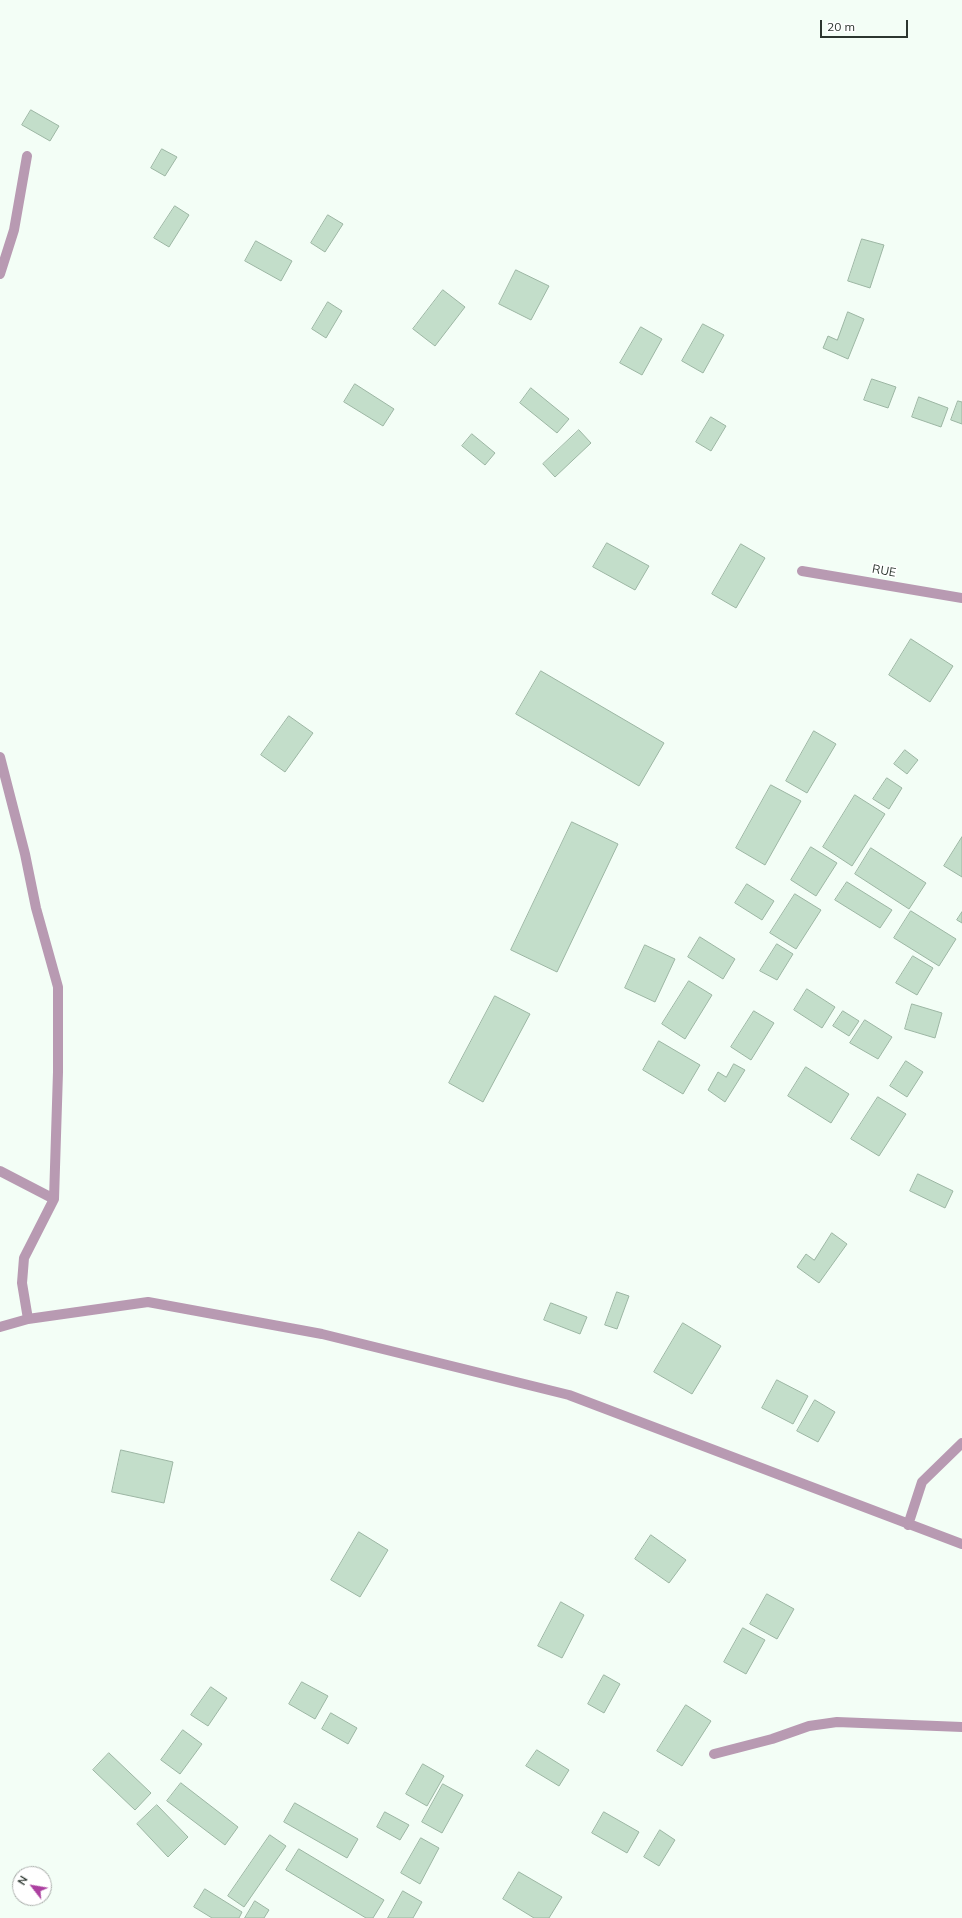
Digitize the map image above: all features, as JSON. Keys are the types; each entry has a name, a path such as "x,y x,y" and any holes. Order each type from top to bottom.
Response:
{"street":[{"path":"0,274 14,230 27,156"},
{"name":"RUE","path":"802,570 962,598"},
{"path":"0,757 25,854 36,908 58,987 58,1072 54,1199 24,1258 22,1283 28,1319"},
{"path":"0,1171 54,1199"},
{"path":"0,1327 28,1319 148,1302 322,1334 569,1396 908,1525 962,1544"},
{"path":"908,1525 922,1482 962,1443"},
{"path":"714,1754 772,1739 809,1726 837,1722 962,1727"}],"building":[{"path":"31,110 59,126 50,141 22,125"},
{"path":"162,149 177,157 165,176 151,168"},
{"path":"175,206 189,215 169,247 154,238"},
{"path":"328,215 343,224 325,252 311,243"},
{"path":"862,239 884,245 870,288 848,281"},
{"path":"256,241 292,261 281,281 245,261"},
{"path":"516,270 549,286 531,320 499,304"},
{"path":"443,290 465,307 435,346 413,329"},
{"path":"328,302 342,311 326,338 312,329"},
{"path":"848,312 864,319 848,359 823,348 828,336 837,340"},
{"path":"703,324 724,335 703,373 682,361"},
{"path":"641,327 662,339 642,375 620,363"},
{"path":"872,379 896,387 888,408 864,400"},
{"path":"355,384 394,409 383,426 344,402"},
{"path":"531,388 569,419 557,433 520,403"},
{"path":"919,397 948,408 941,427 912,417"},
{"path":"958,401 962,402 962,424 951,420"},
{"path":"711,417 726,426 711,451 696,442"},
{"path":"579,430 591,443 555,477 543,464"},
{"path":"472,434 495,453 485,465 462,446"},
{"path":"607,543 649,566 635,590 593,567"},
{"path":"741,544 765,558 736,608 712,594"},
{"path":"911,639 953,666 930,702 889,675"},
{"path":"541,671 664,743 639,786 516,714"},
{"path":"289,716 313,733 285,772 261,755"},
{"path":"814,731 836,744 807,793 786,781"},
{"path":"905,750 918,760 907,774 894,764"},
{"path":"887,778 902,788 889,809 873,799"},
{"path":"771,785 801,801 765,865 736,848"},
{"path":"855,795 885,814 852,866 823,847"},
{"path":"572,822 618,844 557,972 511,950"},
{"path":"962,837 962,877 944,866"},
{"path":"811,847 837,863 816,896 791,880"},
{"path":"871,848 926,883 909,909 855,874"},
{"path":"847,882 892,910 880,928 835,900"},
{"path":"747,884 774,901 762,920 735,903"},
{"path":"795,894 821,910 796,949 770,933"},
{"path":"911,911 956,939 939,966 894,938"},
{"path":"962,912 962,923 957,920"},
{"path":"700,937 735,959 723,979 688,957"},
{"path":"777,944 793,954 777,980 760,971"},
{"path":"645,945 675,959 655,1002 625,988"},
{"path":"913,956 933,968 917,995 896,983"},
{"path":"689,981 712,995 685,1039 662,1024"},
{"path":"807,989 835,1007 822,1028 794,1010"},
{"path":"495,996 530,1014 483,1102 449,1083"},
{"path":"912,1004 942,1013 935,1038 905,1029"},
{"path":"754,1011 774,1023 751,1060 731,1047"},
{"path":"843,1011 859,1021 849,1036 833,1026"},
{"path":"865,1020 892,1037 878,1059 850,1043"},
{"path":"659,1041 700,1065 683,1094 643,1070"},
{"path":"906,1061 923,1072 907,1097 890,1086"},
{"path":"734,1064 745,1070 725,1102 708,1090 718,1072 726,1077"},
{"path":"806,1067 849,1094 831,1123 788,1096"},
{"path":"878,1097 906,1114 879,1156 851,1139"},
{"path":"918,1174 953,1191 945,1208 910,1191"},
{"path":"832,1233 847,1244 819,1283 797,1267 806,1254 814,1260"},
{"path":"617,1292 629,1296 617,1329 605,1325"},
{"path":"551,1303 587,1317 580,1334 544,1320"},
{"path":"683,1323 721,1346 692,1394 654,1372"},
{"path":"777,1380 808,1396 793,1424 762,1408"},
{"path":"815,1400 835,1412 818,1442 797,1431"},
{"path":"121,1450 173,1462 164,1503 112,1492"},
{"path":"359,1532 388,1550 360,1597 331,1580"},
{"path":"651,1535 686,1560 669,1583 635,1559"},
{"path":"767,1594 794,1609 777,1639 750,1624"},
{"path":"561,1602 584,1615 562,1658 538,1646"},
{"path":"743,1628 765,1640 746,1674 724,1662"},
{"path":"604,1675 620,1684 604,1713 588,1704"},
{"path":"302,1682 328,1696 315,1719 289,1704"},
{"path":"211,1687 227,1698 208,1726 191,1715"},
{"path":"686,1705 711,1721 682,1766 657,1751"},
{"path":"331,1713 357,1728 348,1744 322,1729"},
{"path":"183,1730 202,1744 180,1774 161,1760"},
{"path":"537,1750 569,1770 559,1786 526,1766"},
{"path":"109,1753 151,1793 135,1810 93,1770"},
{"path":"423,1764 444,1776 427,1806 406,1794"},
{"path":"181,1783 238,1827 225,1845 167,1801"},
{"path":"443,1784 463,1795 442,1833 422,1822"},
{"path":"295,1803 358,1839 347,1858 284,1822"},
{"path":"157,1805 188,1837 168,1857 137,1824"},
{"path":"385,1812 409,1825 400,1840 377,1827"},
{"path":"604,1812 639,1832 627,1853 592,1833"},
{"path":"660,1830 675,1840 659,1866 644,1857"},
{"path":"270,1835 286,1846 244,1907 228,1896"},
{"path":"421,1838 439,1848 420,1884 401,1873"},
{"path":"299,1849 384,1900 373,1918 366,1918 286,1870"},
{"path":"519,1872 562,1897 549,1918 534,1918 503,1899"},
{"path":"205,1889 242,1912 239,1918 212,1918 194,1907"},
{"path":"403,1891 422,1902 413,1918 388,1918"},
{"path":"255,1901 269,1910 264,1918 245,1918"}]}
